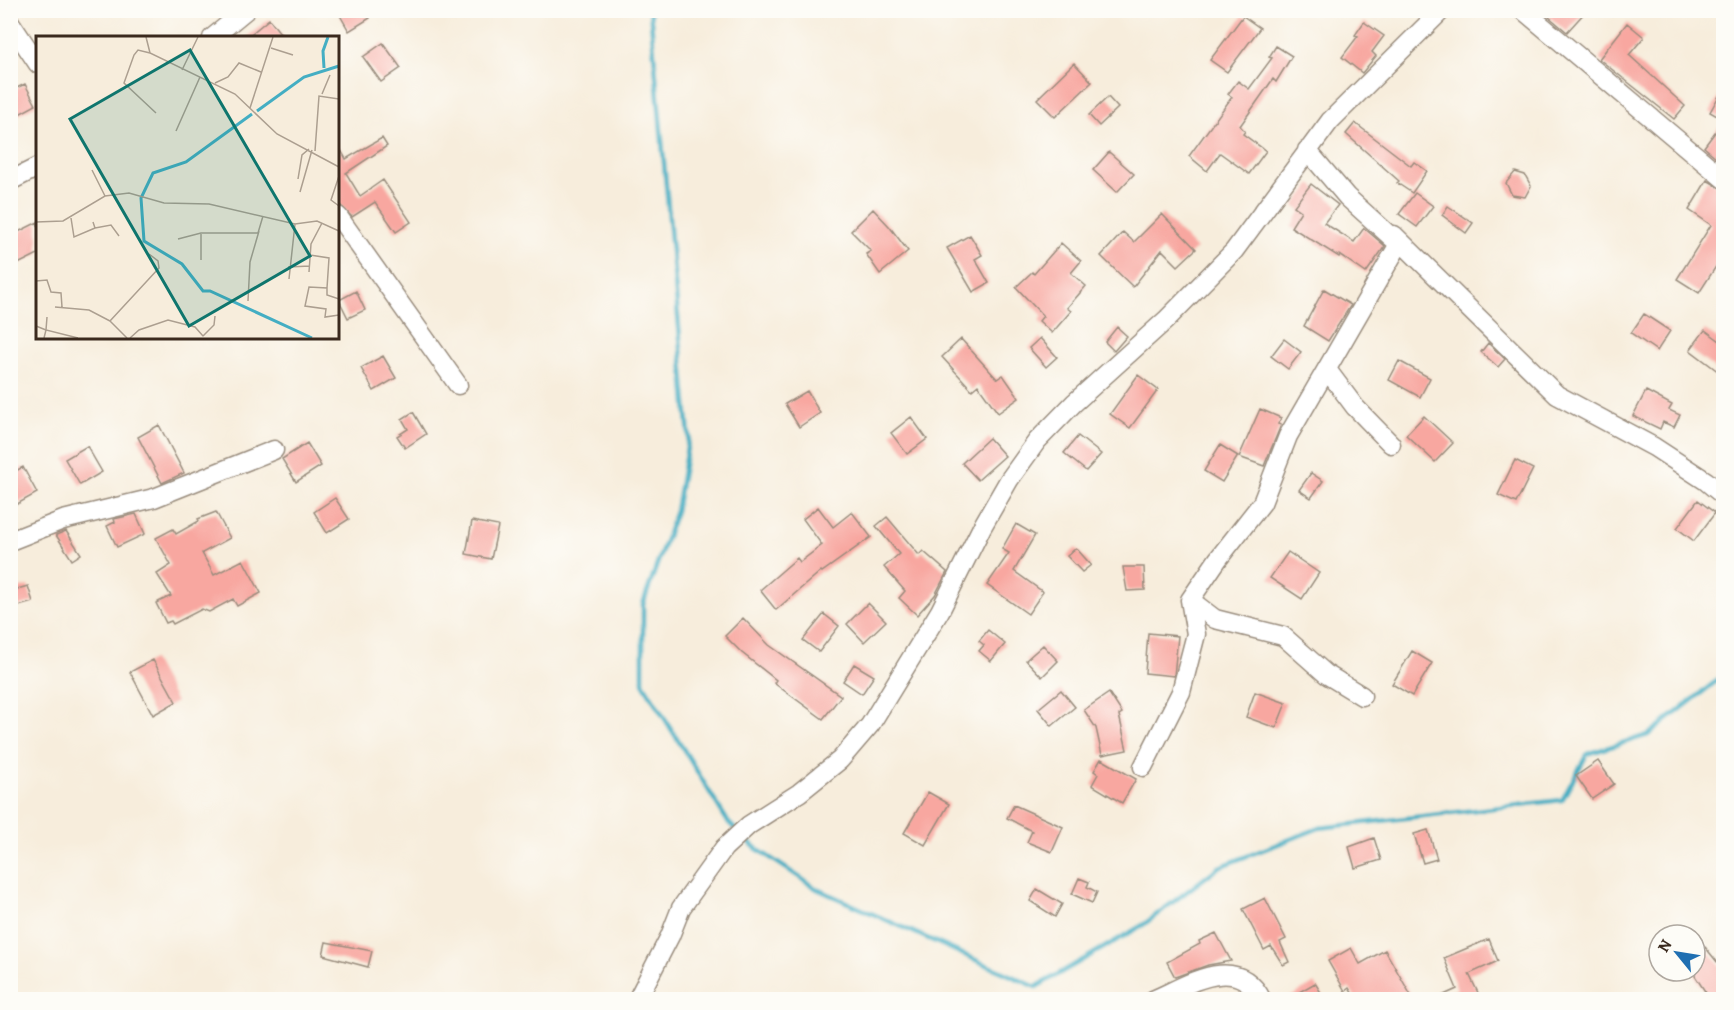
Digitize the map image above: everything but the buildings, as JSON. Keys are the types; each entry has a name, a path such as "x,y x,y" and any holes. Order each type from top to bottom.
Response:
{"street":[{"path":"214,36 246,10"},
{"path":"637,999 670,936 681,908 731,842 746,828 800,793 840,760 870,725 940,611 987,517 1038,441 1074,403 1166,320 1234,251 1330,121 1442,10"},
{"path":"1523,10 1723,178"},
{"path":"10,22 36,61"},
{"path":"1143,767 1181,692 1197,634 1190,600 1218,558 1262,503 1288,436 1328,371 1399,244 1347,197 1307,150"},
{"path":"1307,150 1557,395 1654,447 1706,481 1724,496"},
{"path":"10,181 36,168"},
{"path":"339,217 458,385"},
{"path":"1328,371 1355,406 1391,444"},
{"path":"10,541 63,520 154,498 274,450"},
{"path":"1190,600 1215,619 1283,636 1326,674 1362,696"},
{"path":"1153,999 1210,974 1224,973 1239,977 1259,992 1262,999"}],"waterway":[{"path":"650,10 689,436 676,511 643,604 643,683 728,822 736,830"},
{"path":"742,836 757,849 817,889 1036,987 1143,925 1219,867 1319,828 1562,800 1587,754 1648,735 1724,675"}]}
